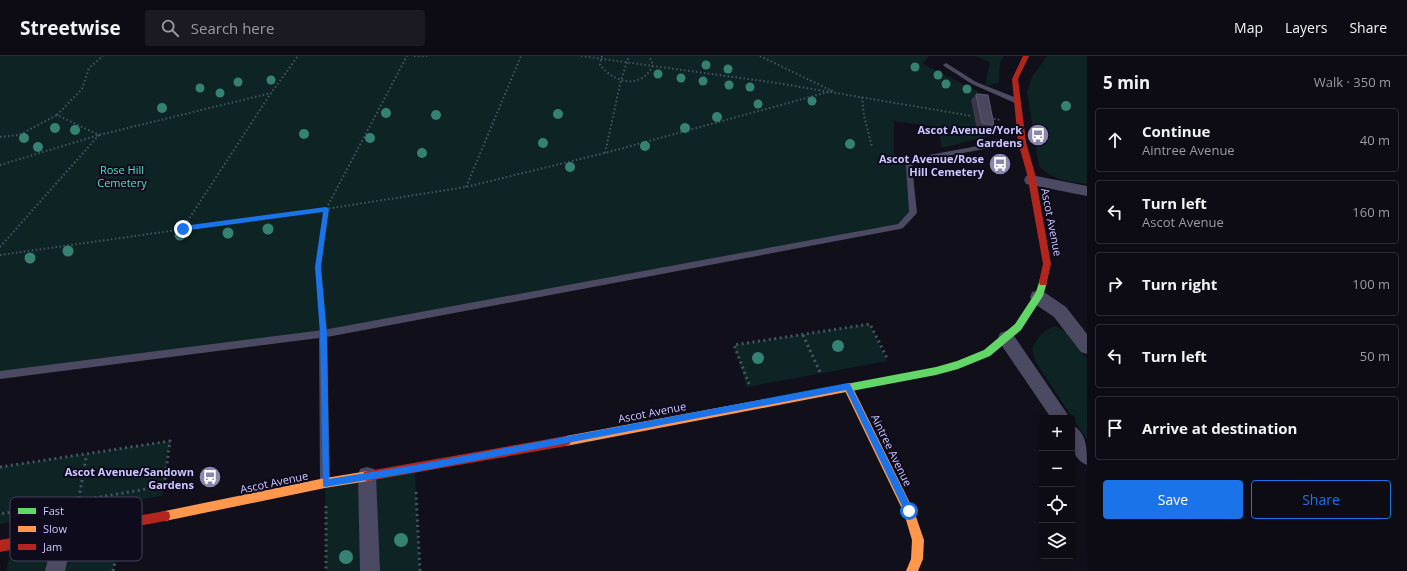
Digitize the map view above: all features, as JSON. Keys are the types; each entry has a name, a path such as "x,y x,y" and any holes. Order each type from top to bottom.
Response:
{"street":[{"name":"Ascot Avenue","path":"142,519 325,483 415,469 896,378 958,365 987,353 1018,327 1038,297 1047,264 1023,146 1014,79 1026,56"},
{"path":"1031,180 1087,191"},
{"path":"1038,297 1060,312 1087,347"},
{"path":"1006,338 1059,415"},
{"name":"Aintree Avenue","path":"848,387 909,511 918,540 917,559 912,571"},
{"path":"1075,438 1087,456"},
{"path":"367,476 370,571"},
{"name":"Ascot Avenue","path":"0,546 10,544"},
{"path":"55,571 59,561"}],"lane":[{"path":"946,65 974,83 1017,101"},
{"path":"0,375 323,334 900,226 913,213 909,165 914,160 988,146 1023,146"},
{"path":"323,334 325,483"}],"path":[{"path":"0,137 19,135 57,115 82,89 89,68 102,56"},
{"path":"183,229 270,93 298,56"},
{"path":"323,334 318,267 326,209 407,56"},
{"path":"414,56 426,56"},
{"path":"466,188 521,56"},
{"path":"581,56 602,57 627,62 832,91 972,116"},
{"path":"605,153 621,80 629,56"},
{"path":"602,57 600,65 607,75 629,81 644,78 649,74 653,65 649,56"},
{"path":"760,56 832,91"},
{"path":"0,255 466,188 605,153 832,91"},
{"path":"0,165 99,135 270,93"},
{"path":"862,97 864,116 872,147"},
{"path":"57,115 99,135"},
{"path":"0,247 99,135"},
{"path":"750,386 734,345 870,324 896,378"},
{"path":"803,334 820,374"},
{"path":"0,467 170,441 164,486 96,497"},
{"path":"79,497 86,458"},
{"path":"415,469 420,571"},
{"path":"325,483 326,571"},
{"path":"0,514 10,512"}],"green space":[{"name":"Rose Hill Cemetery","path":"0,56 929,56 923,64 983,94 989,136 942,148 938,127 894,121 894,162 909,165 913,213 900,226 323,334 0,375"},
{"path":"976,56 1004,56 1000,63 999,82 991,85 985,85 990,62"},
{"path":"1047,56 1087,56 1087,184 1061,180 1044,171 1039,166 1027,92 1032,77"},
{"path":"870,324 887,361 747,387 734,345"},
{"path":"1055,326 1066,332 1087,358 1087,440 1075,422 1075,415 1071,415 1035,361 1032,348 1044,332"},
{"path":"170,441 162,496 142,499 142,497 10,497 10,522 0,524 0,467"},
{"path":"415,469 420,571 326,571 325,483"},
{"path":"10,555 10,561 115,561 113,571 6,571"}],"building":[{"path":"976,94 988,95 994,125 982,123"}],"traffic: fast":[{"path":"841,389 936,371 958,365 987,353 1018,327 1040,293 1043,282"}],"traffic: slow":[{"path":"848,387 909,511 918,540 917,559 912,571"},
{"path":"566,441 841,389"},
{"path":"165,516 325,483 368,476"}],"traffic: jam":[{"path":"1026,56 1015,79 1022,142 1031,174 1047,264 1043,282"},
{"path":"368,476 566,441"},
{"path":"142,520 165,516"},
{"path":"0,546 10,544"}],"place":[{"name":"Ascot Avenue/York Gardens","path":"1038,135"},
{"name":"Ascot Avenue/Rose Hill Cemetery","path":"1000,164"},
{"name":"Ascot Avenue/Sandown Gardens","path":"210,477"}],"route":[{"path":"183,229 326,209 318,267 323,334 325,483 415,469 848,387 909,511"}]}
